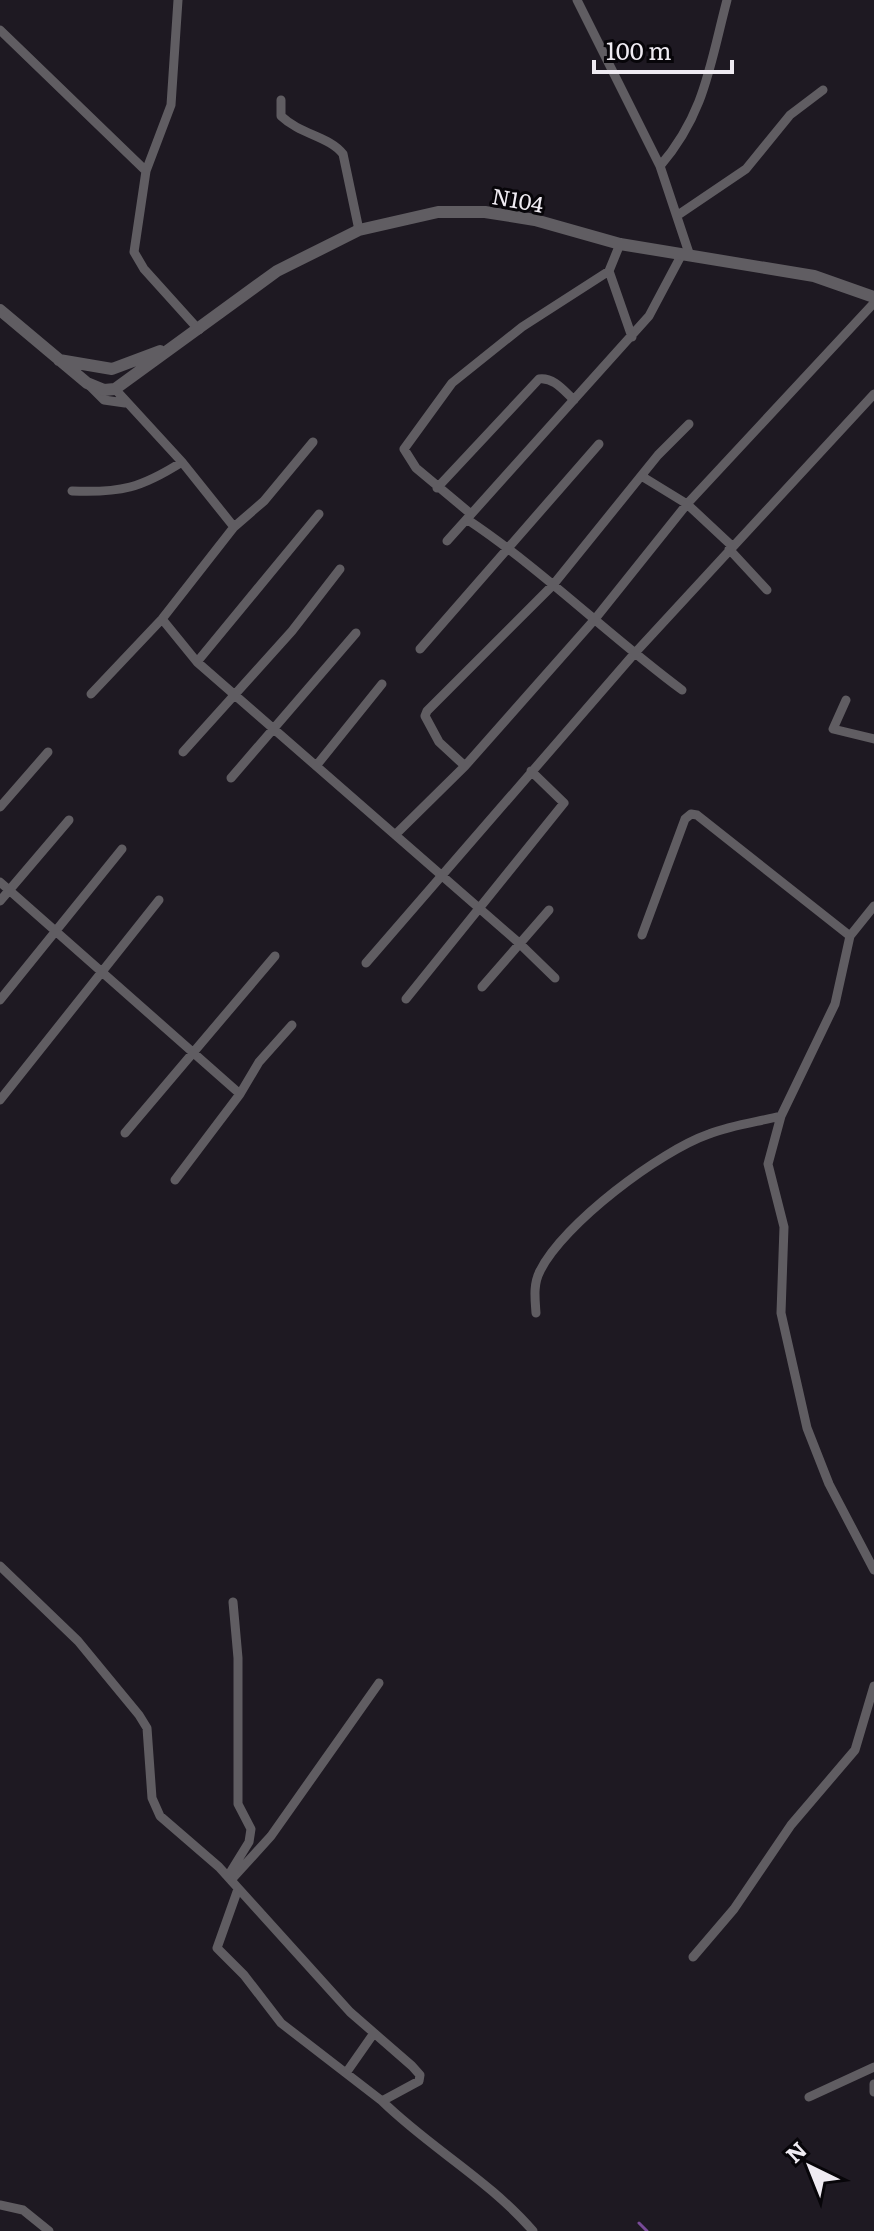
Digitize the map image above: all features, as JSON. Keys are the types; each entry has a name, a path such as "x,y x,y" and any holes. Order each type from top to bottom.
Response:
{"street":[{"path":"178,0 171,105 146,171 134,252 144,269 199,330"},
{"path":"447,541 632,337 649,316 686,255 678,215 660,166 577,0"},
{"path":"660,166 682,140 700,104 727,0"},
{"path":"0,30 146,171"},
{"path":"678,215 746,169 790,115 823,90"},
{"path":"281,100 281,116 295,129 336,146 343,154 359,230"},
{"name":"N104","path":"115,389 277,271 359,230 438,212 485,212 535,220 620,244 814,276 874,297"},
{"path":"620,244 609,271 522,327 452,383 404,449 407,459 469,517 682,690"},
{"path":"609,271 632,337"},
{"path":"396,834 465,766 595,619 687,504 874,303"},
{"path":"0,310 104,400 125,403"},
{"name":"N104","path":"57,360 112,369 182,343"},
{"path":"437,488 539,379 546,378 557,384 574,400"},
{"path":"87,383 104,390 115,389 182,462 234,527"},
{"path":"366,963 634,654 874,394"},
{"path":"465,766 439,742 425,716 427,711 553,585 658,455 689,424"},
{"path":"91,694 162,619 234,527 264,501 313,442"},
{"path":"420,649 599,444"},
{"path":"72,491 107,492 146,485 182,462"},
{"path":"643,477 687,504 767,590"},
{"path":"197,662 319,514"},
{"path":"183,752 237,695 340,569"},
{"path":"162,619 197,662 396,834 555,978"},
{"path":"231,778 356,633"},
{"path":"316,766 382,684"},
{"path":"846,700 833,729 874,739"},
{"path":"0,807 48,752"},
{"path":"406,999 564,803 531,771"},
{"path":"642,935 685,819 691,814 697,815 850,936"},
{"path":"0,901 69,820"},
{"path":"0,1000 57,934 122,849"},
{"path":"0,882 101,975 240,1094"},
{"path":"0,1100 159,900"},
{"path":"874,906 850,936 835,1004 781,1116 768,1164 784,1227 781,1313 807,1428 829,1484 874,1570"},
{"path":"482,987 549,910"},
{"path":"125,1133 275,956"},
{"path":"175,1180 240,1094 259,1062 292,1025"},
{"path":"536,1313 538,1273 553,1250 613,1195 676,1149 710,1133 781,1116"},
{"path":"0,1566 78,1641 139,1715 147,1728 154,1808 176,1833 229,1878 374,2033 412,2066 421,2078 382,2101"},
{"path":"229,1878 237,1857 249,1842 251,1829 238,1804 238,1658 233,1602"},
{"path":"229,1878 271,1836 379,1683"},
{"path":"693,1957 734,1909 791,1825 855,1750 874,1686"},
{"path":"238,1889 217,1948 244,1975 281,2023 382,2101 415,2133 486,2183 533,2231"},
{"path":"346,2073 374,2033"},
{"path":"809,2097 874,2067"},
{"path":"874,2084 874,2092"},
{"path":"0,2205 23,2210 49,2231"}],"waterway":[{"path":"639,2223 647,2231"}]}
